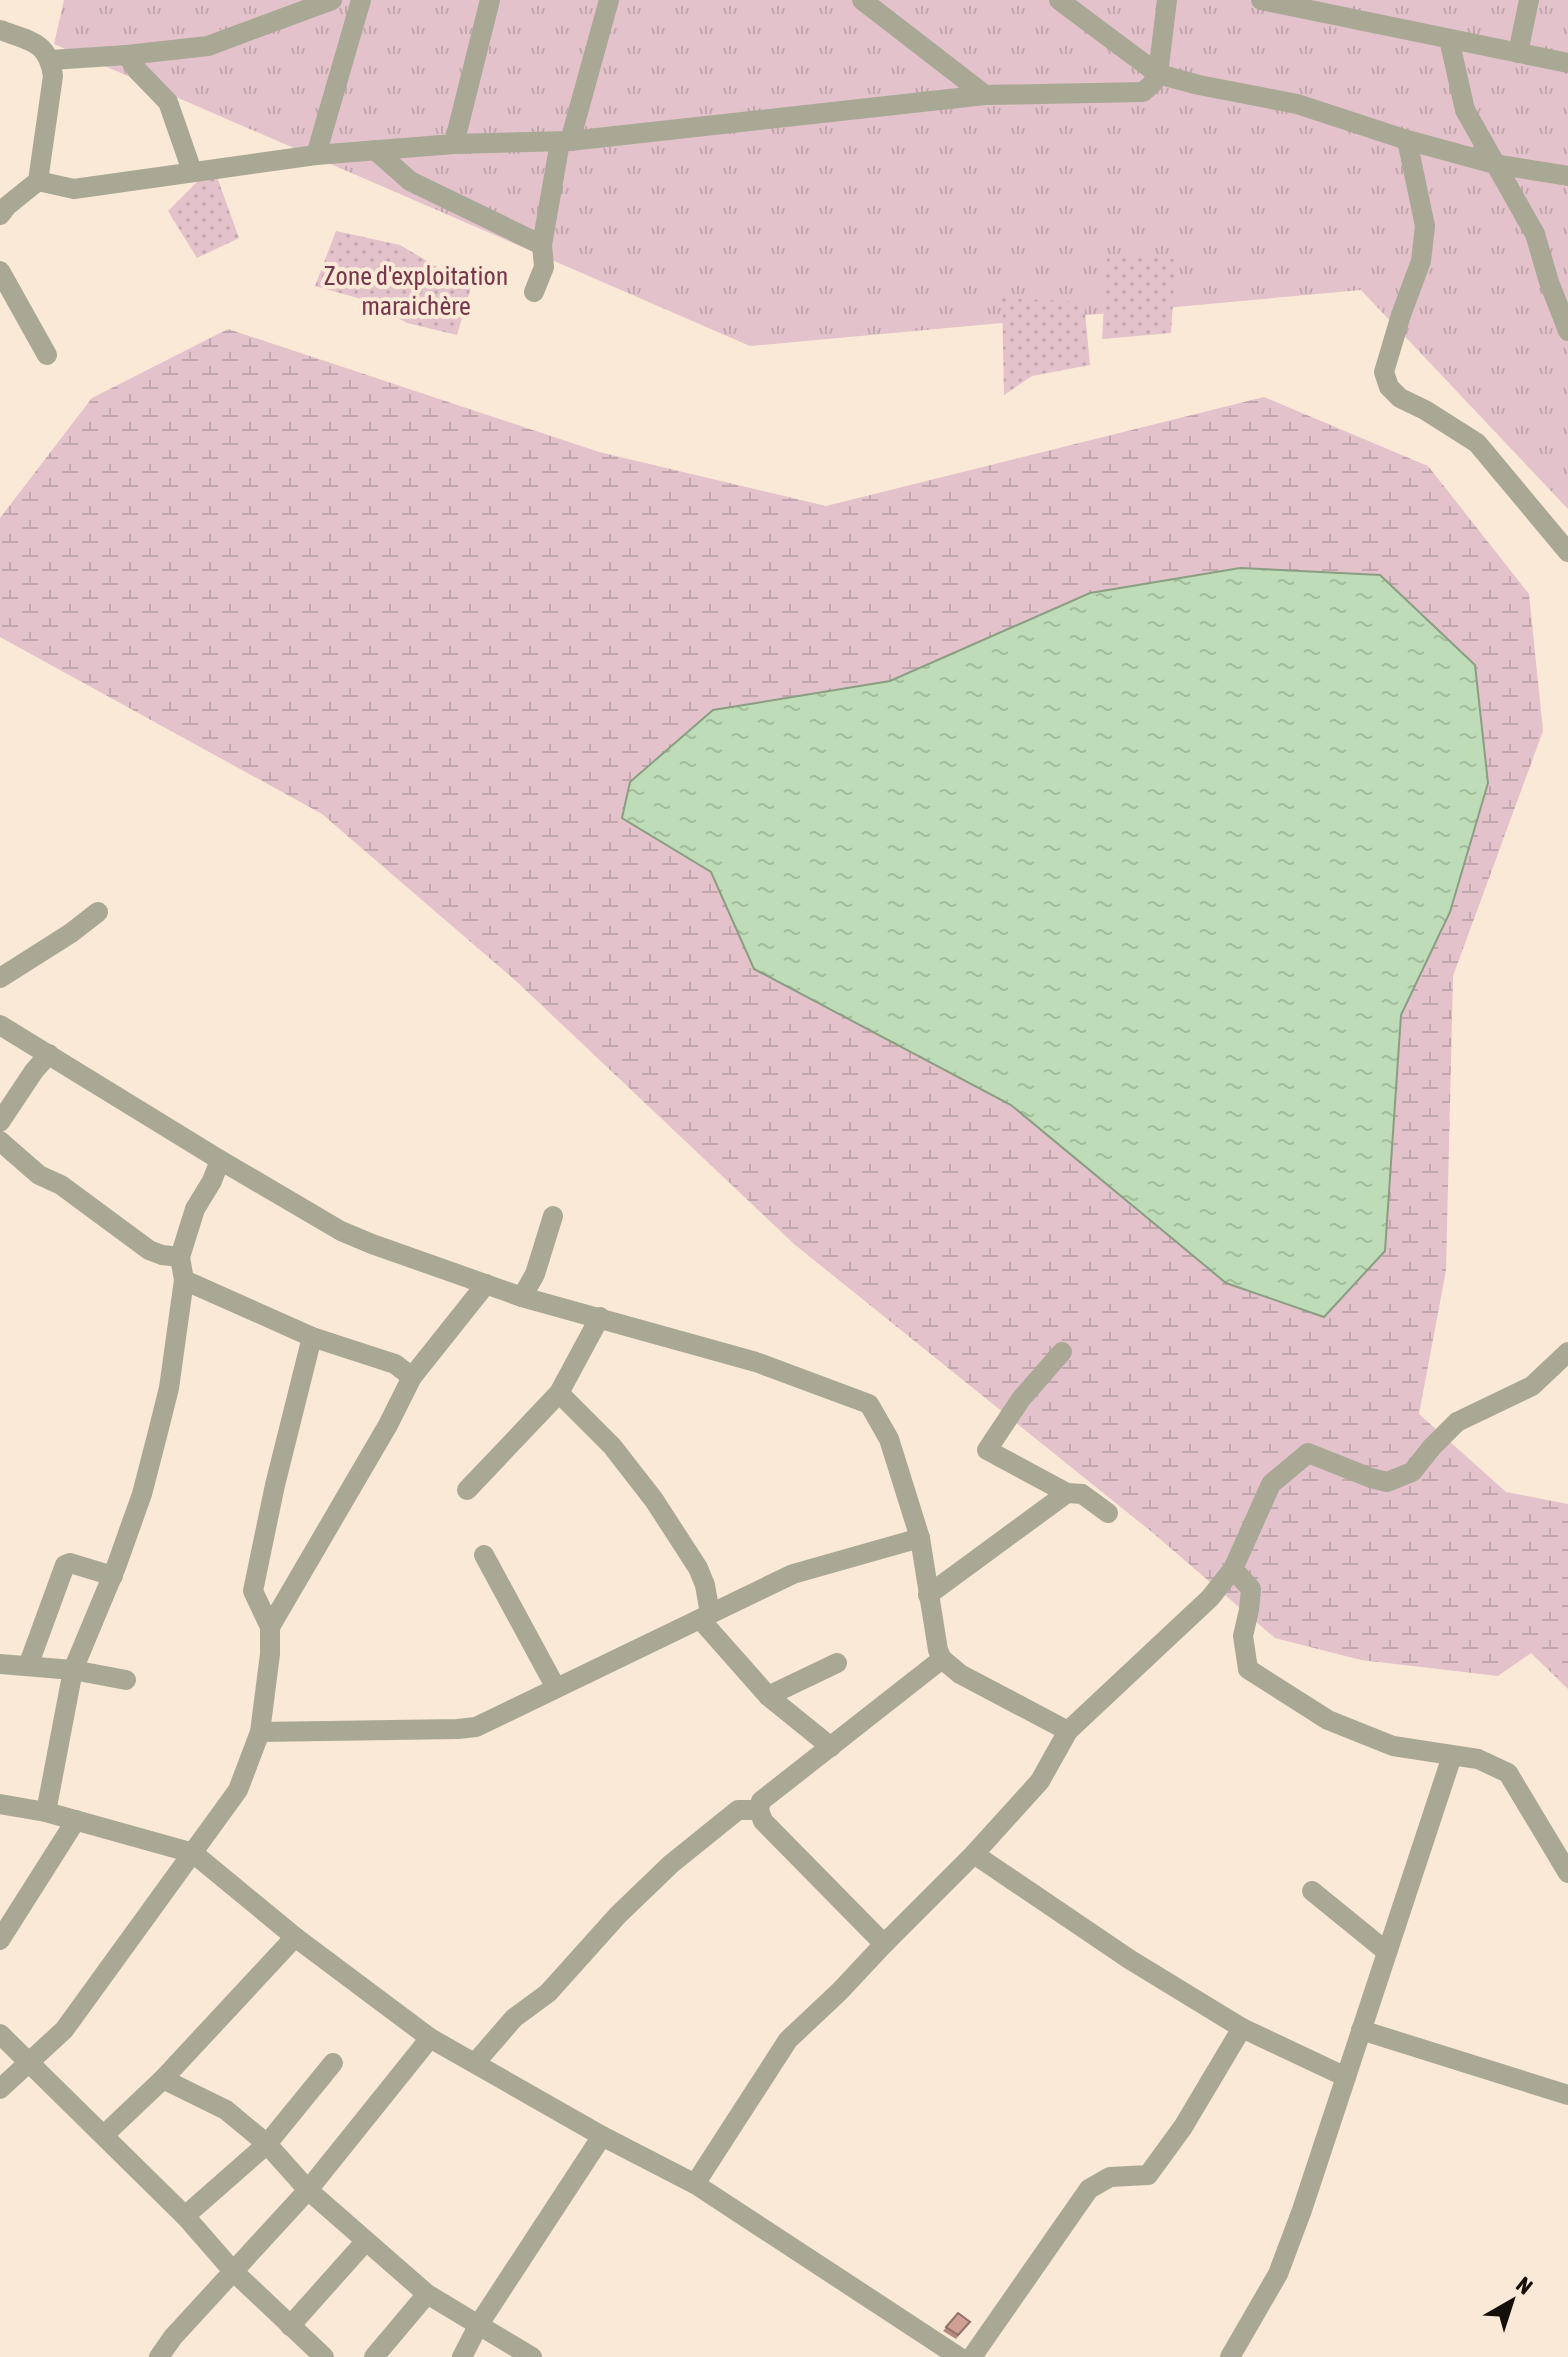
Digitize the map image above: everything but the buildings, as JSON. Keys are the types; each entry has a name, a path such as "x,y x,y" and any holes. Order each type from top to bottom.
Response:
{"street":[{"path":"51,60 208,46 332,0"},
{"path":"316,155 361,0"},
{"path":"454,144 490,0"},
{"path":"534,292 544,267 542,245 565,141 609,0"},
{"path":"862,0 985,95"},
{"path":"1059,0 1158,74 1297,104 1407,140 1495,164 1568,176"},
{"path":"38,181 74,189 316,155 454,144 565,141 985,95 1143,92 1158,74 1167,0"},
{"path":"1261,0 1568,63"},
{"path":"1518,53 1529,0"},
{"path":"0,30 42,45 51,60 53,76 38,181 0,215"},
{"path":"1449,39 1465,110 1535,234 1568,331"},
{"path":"127,55 168,102 192,171"},
{"path":"1407,140 1425,226 1421,261 1384,372 1389,387 1400,398 1477,443 1568,552"},
{"path":"375,150 410,181 542,245"},
{"path":"0,271 47,355"},
{"path":"0,978 98,912"},
{"path":"0,1025 341,1231 522,1297 756,1362 869,1404 889,1439 920,1538 942,1659 960,1674 1068,1731"},
{"path":"0,1122 49,1054"},
{"path":"0,1141 39,1175 61,1185 149,1250 180,1257"},
{"path":"46,1812 73,1670 113,1576 142,1494 169,1388 184,1280 180,1257 195,1209 212,1181 220,1160"},
{"path":"522,1297 539,1264 553,1216"},
{"path":"184,1280 312,1337 395,1364 412,1377"},
{"path":"270,1627 388,1425 412,1377 486,1284"},
{"path":"467,1490 559,1393 600,1317"},
{"path":"0,2089 64,2030 238,1790 260,1732 269,1668 270,1627 253,1591 275,1485 312,1337"},
{"path":"1062,1352 1021,1399 987,1450 1067,1493 1082,1494 1108,1513"},
{"path":"695,2184 788,2040 974,1854 1040,1781 1068,1731 1210,1598 1233,1569 1271,1484 1308,1453 1387,1482 1412,1472 1457,1422 1532,1386 1568,1352"},
{"path":"559,1393 612,1446 654,1500 698,1568 705,1585 705,1617 768,1696 831,1747"},
{"path":"928,1595 1067,1493"},
{"path":"260,1732 476,1727 793,1574 920,1538"},
{"path":"484,1555 556,1688"},
{"path":"28,1666 65,1565 70,1563 113,1576"},
{"path":"1233,1569 1251,1589 1243,1636 1248,1669 1328,1720 1393,1746 1478,1759 1508,1773 1568,1873"},
{"path":"884,1944 763,1821 759,1810 761,1801 942,1659"},
{"path":"768,1696 837,1663"},
{"path":"0,1664 73,1670 126,1680"},
{"path":"1230,2357 1278,2274 1452,1756"},
{"path":"0,1804 46,1812 193,1853 295,1937 430,2038 602,2136 695,2184 959,2357"},
{"path":"475,2063 514,2018 548,1993 618,1915 671,1864 738,1810 759,1810"},
{"path":"0,1940 76,1820"},
{"path":"974,1854 1129,1959 1242,2028 1346,2077"},
{"path":"1312,1891 1387,1952"},
{"path":"104,2135 163,2079 295,1937"},
{"path":"972,2357 1089,2189 1110,2177 1148,2175 1183,2127 1242,2028"},
{"path":"1361,2030 1568,2095"},
{"path":"0,2034 185,2216 233,2271 317,2355"},
{"path":"159,2357 173,2337 308,2190 430,2038"},
{"path":"185,2216 267,2144 333,2063"},
{"path":"163,2079 226,2110 267,2144 308,2190 427,2294 532,2357"},
{"path":"462,2357 479,2324 602,2136"},
{"path":"290,2326 365,2242"},
{"path":"374,2357 427,2294"}],"green space":[{"path":"64,0 1568,0 1568,509 1361,290 750,346 54,44"},
{"path":"213,166 239,238 197,258 168,211"},
{"name":"Zone d'exploitation maraichère","path":"336,231 400,245 471,287 457,335 407,323 372,302 315,286"},
{"path":"1107,254 1176,259 1171,333 1102,339"},
{"path":"1002,298 1084,302 1090,365 1032,376 1004,395"},
{"path":"228,329 599,452 826,506 1264,397 1428,466 1529,594 1543,731 1453,976 1446,1270 1419,1414 1506,1492 1568,1504 1568,1689 1531,1653 1498,1676 1361,1660 1275,1638 1153,1533 794,1244 516,981 322,814 0,637 0,518 92,398"}],"water":[{"path":"1240,568 1380,575 1475,665 1488,783 1450,912 1401,1015 1385,1251 1324,1317 1226,1283 1011,1105 754,969 711,872 622,818 630,782 713,710 890,681 1090,593"}]}
